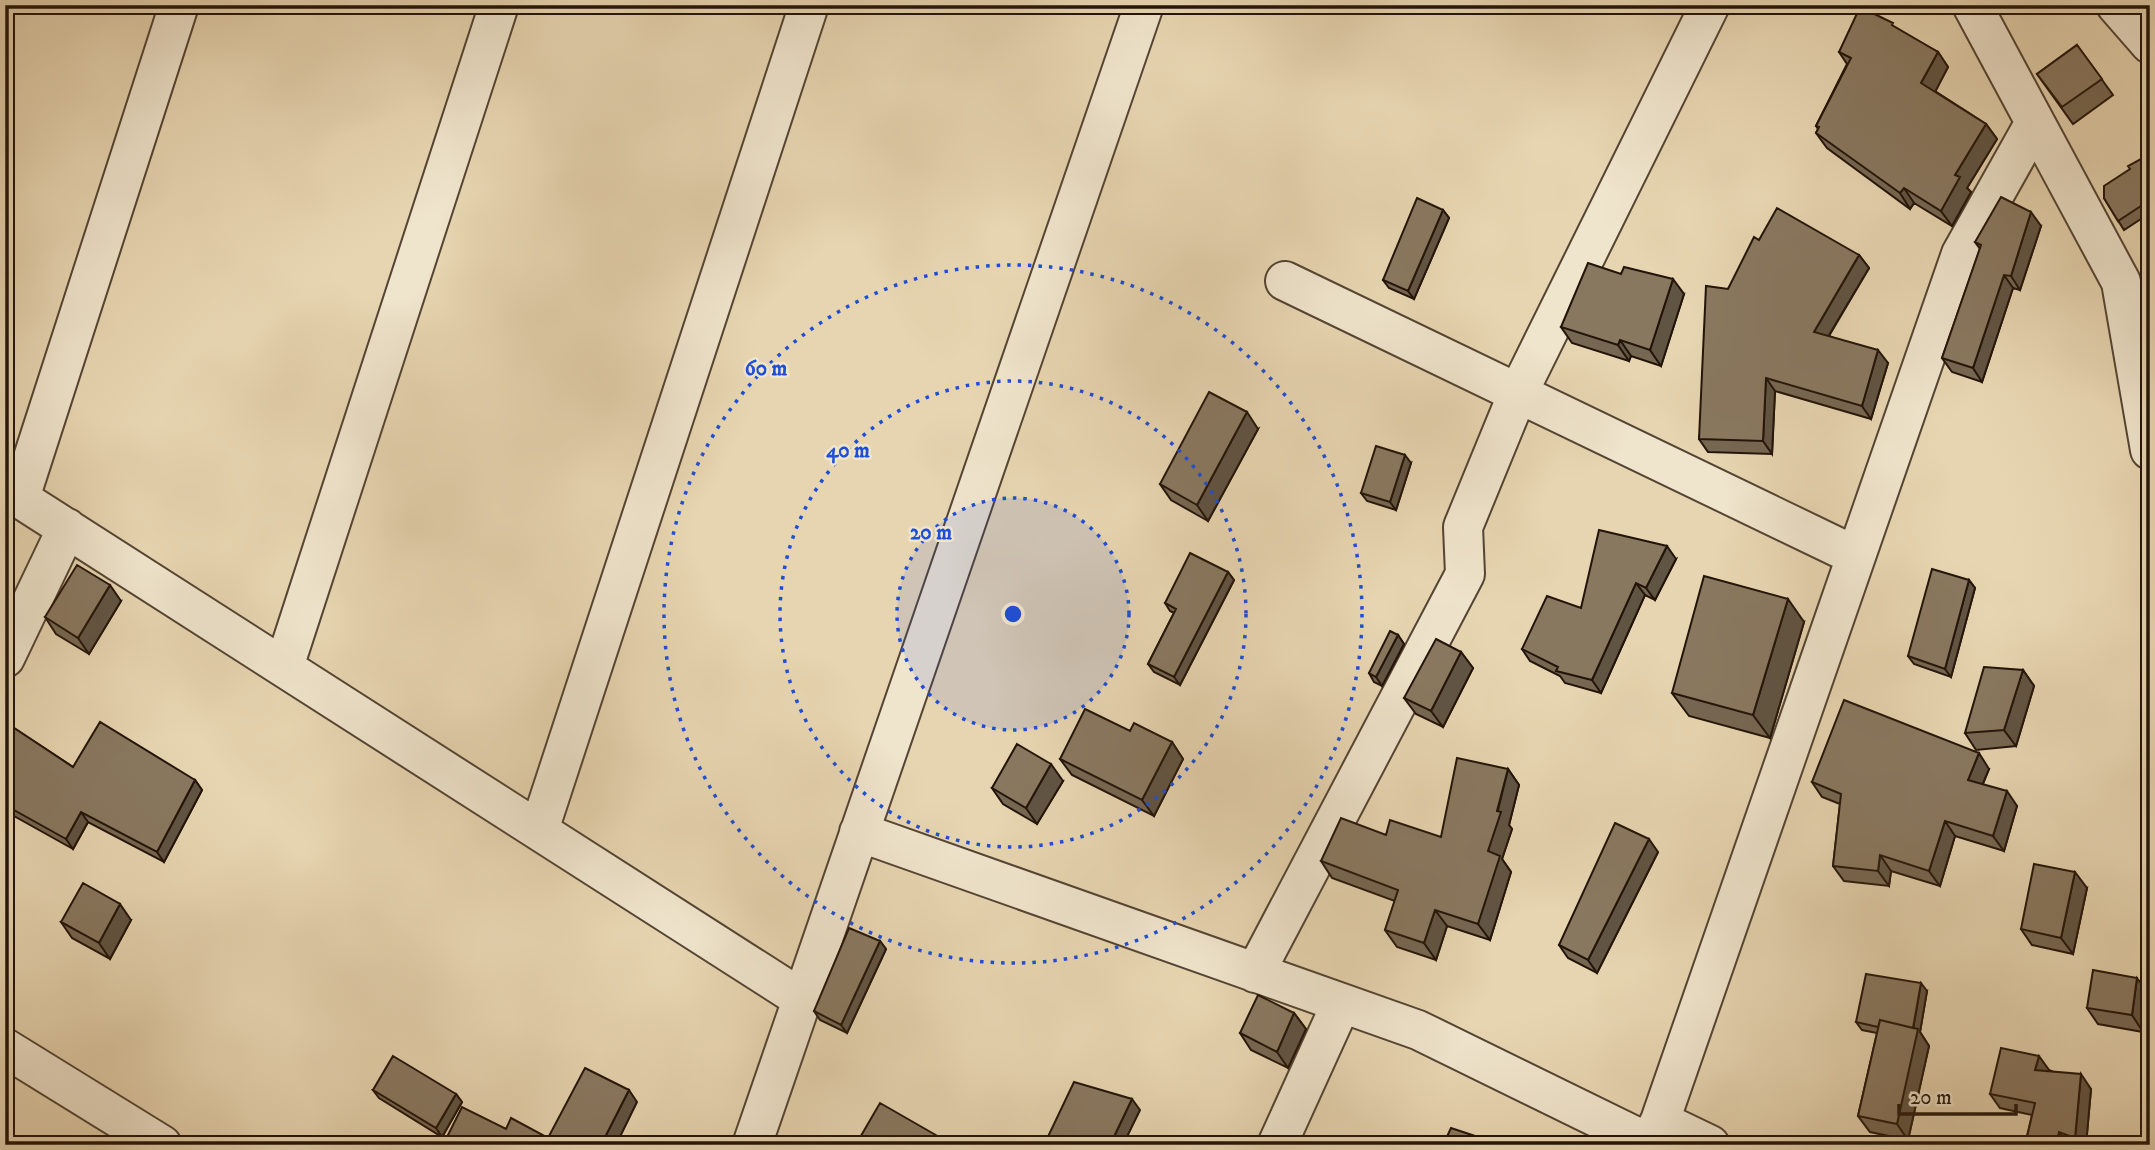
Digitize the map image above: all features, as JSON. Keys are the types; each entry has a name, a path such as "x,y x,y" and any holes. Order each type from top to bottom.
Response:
{"street":[{"path":"179,5 13,494 802,999"},
{"path":"284,667 499,5"},
{"path":"539,830 809,5"},
{"path":"752,1145 1144,5"},
{"path":"1255,973 1465,574 1463,527 1518,393 1710,5"},
{"path":"1972,5 2121,282 2150,450"},
{"path":"2116,5 2150,44"},
{"path":"1653,1136 1961,254 2034,124"},
{"path":"1285,281 1856,556"},
{"path":"5,658 67,528"},
{"path":"859,832 1418,1030 1653,1136 1710,1145"},
{"path":"1277,1145 1341,1004"},
{"path":"5,1048 162,1145"}],"building":[{"path":"1860,7 1893,23 1892,25 1938,52 1921,83 1986,124 1955,175 1960,177 1941,211 1904,188 1900,193 1816,133 1819,127 1816,126 1851,58 1839,52"},
{"path":"2077,45 2102,79 2062,107 2037,74"},
{"path":"2150,154 2150,200 2118,221 2104,198 2104,186 2130,169 2128,166"},
{"path":"2001,197 2031,212 2011,276 2004,275 1973,368 1942,358 1981,245 1975,242"},
{"path":"1417,198 1443,210 1408,291 1383,280"},
{"path":"1777,208 1859,255 1814,332 1878,350 1862,406 1766,378 1763,441 1699,439 1706,286 1728,289 1754,237 1759,240"},
{"path":"1588,263 1621,274 1624,267 1673,279 1650,350 1620,340 1618,345 1561,327"},
{"path":"1209,392 1247,412 1197,505 1160,484"},
{"path":"1376,446 1405,455 1390,502 1361,493"},
{"path":"1599,530 1667,546 1646,588 1636,583 1592,680 1556,671 1558,667 1522,649 1547,596 1581,608"},
{"path":"1190,553 1228,572 1174,677 1148,664 1176,609 1165,603"},
{"path":"77,565 110,585 78,638 45,617"},
{"path":"1932,569 1969,580 1945,669 1908,656"},
{"path":"1704,576 1788,599 1753,715 1672,693"},
{"path":"1390,631 1398,635 1376,677 1369,673"},
{"path":"1436,639 1461,652 1431,711 1404,698"},
{"path":"1984,667 2023,670 2004,730 1965,733"},
{"path":"1844,700 1979,753 1968,780 2007,791 1993,836 1945,821 1929,871 1880,855 1878,871 1833,866 1841,794 1812,782"},
{"path":"1085,709 1130,731 1134,723 1172,742 1142,800 1060,759"},
{"path":"5,722 73,767 100,722 195,780 157,852 81,812 66,839 5,805"},
{"path":"1017,744 1051,764 1026,808 992,788"},
{"path":"1457,758 1508,769 1497,811 1501,812 1488,851 1500,856 1478,924 1435,910 1424,943 1385,930 1398,890 1321,861 1341,818 1386,835 1390,820 1441,837"},
{"path":"1615,823 1649,839 1588,960 1559,945"},
{"path":"2034,864 2075,872 2061,938 2021,929"},
{"path":"83,883 120,904 99,943 61,922"},
{"path":"849,928 880,941 841,1025 814,1011"},
{"path":"2093,970 2137,978 2132,1015 2087,1008"},
{"path":"1866,974 1921,983 1913,1028 1880,1020 1878,1027 1856,1022"},
{"path":"1258,995 1294,1013 1277,1052 1240,1033"},
{"path":"1880,1020 1918,1029 1897,1124 1858,1116"},
{"path":"2001,1048 2039,1056 2035,1070 2081,1074 2075,1138 2059,1132 2056,1145 2025,1145 2035,1103 1990,1094"},
{"path":"393,1056 456,1094 436,1128 373,1090"},
{"path":"585,1068 629,1090 601,1145 443,1145 462,1107 506,1129 511,1118 548,1138"},
{"path":"1074,1082 1132,1099 1110,1145 1044,1145"},
{"path":"880,1103 941,1138 937,1145 865,1145 858,1141"},
{"path":"1451,1128 1475,1136 1491,1145 1443,1145"}]}
